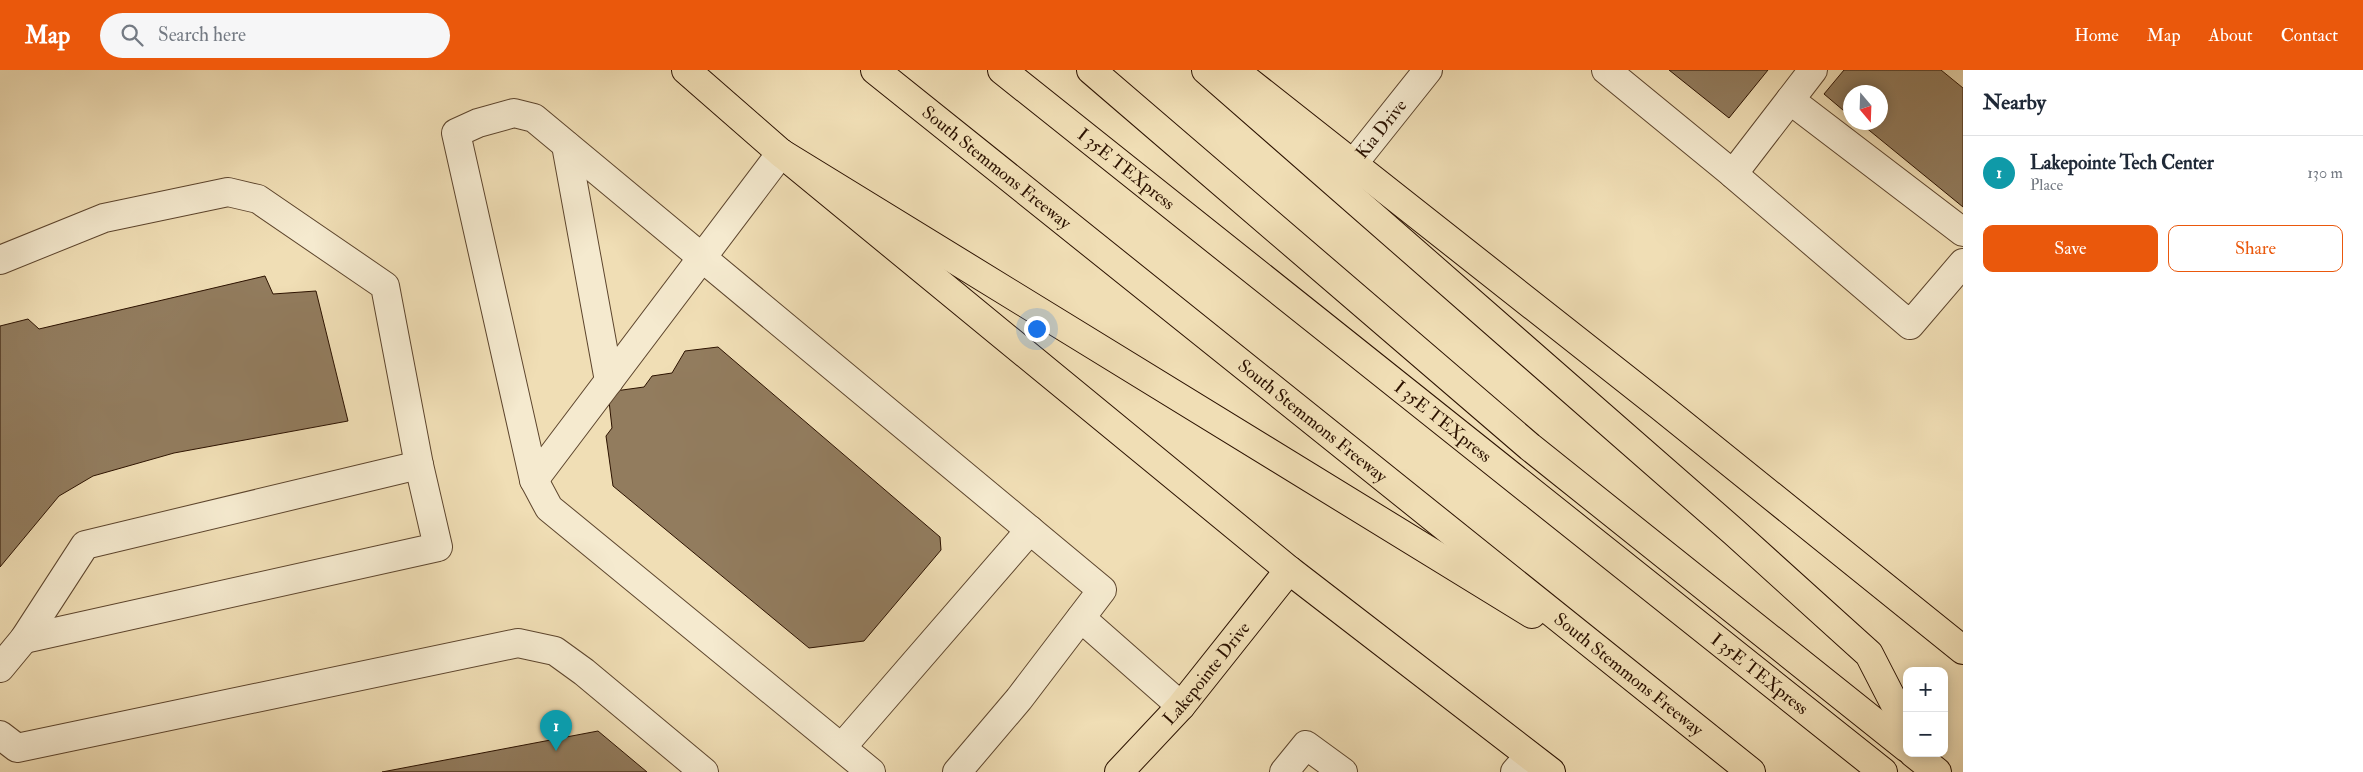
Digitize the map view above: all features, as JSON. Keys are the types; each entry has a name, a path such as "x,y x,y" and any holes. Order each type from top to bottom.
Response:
{"main road":[{"path":"686,70 781,154 1289,570 1522,764 1550,772"},
{"name":"South Stemmons Freeway","path":"875,70 1751,772"},
{"name":"I 35E TEXpress","path":"1002,70 1884,772"},
{"path":"1091,70 1530,448 1920,758"},
{"path":"1206,70 1719,519 1869,654 1903,720"},
{"path":"1234,70 1660,406 1963,650"},
{"path":"781,154 1636,678"},
{"name":"Lakepointe Drive","path":"1119,772 1181,706 1289,570"}],"lane":[{"name":"Kia Drive","path":"1353,164 1428,70"},
{"path":"1606,70 1733,174 1910,325 1963,263"},
{"path":"1733,174 1813,70"},
{"path":"1790,100 1963,232"},
{"path":"871,772 549,508 534,480 456,133 478,123 514,113 534,118 1102,590 1019,699 957,772"},
{"path":"566,145 609,380"},
{"path":"534,480 781,154"},
{"path":"0,260 104,218 228,192 258,199 385,286 438,547 24,639"},
{"path":"0,668 24,639 85,545 420,465"},
{"path":"842,747 1030,530"},
{"path":"1081,618 1181,706"},
{"path":"0,735 17,748 518,643 555,651 584,672 704,772"},
{"path":"1284,772 1306,745 1342,772"}],"building":[{"path":"1669,70 1768,70 1729,118"},
{"path":"1844,70 1941,70 1963,88 1963,207 1869,130 1888,130 1888,85 1843,85 1843,110 1824,94"},
{"path":"265,276 273,294 316,291 348,421 174,453 93,476 59,496 0,567 0,326 28,319 39,329"},
{"path":"718,347 940,537 941,550 864,641 809,648 613,486 606,436 612,428 608,392 644,387 652,376 672,373 685,351"},
{"path":"598,731 647,772 382,772"}],"place":[{"name":"Lakepointe Tech Center","path":"556,751"}]}
